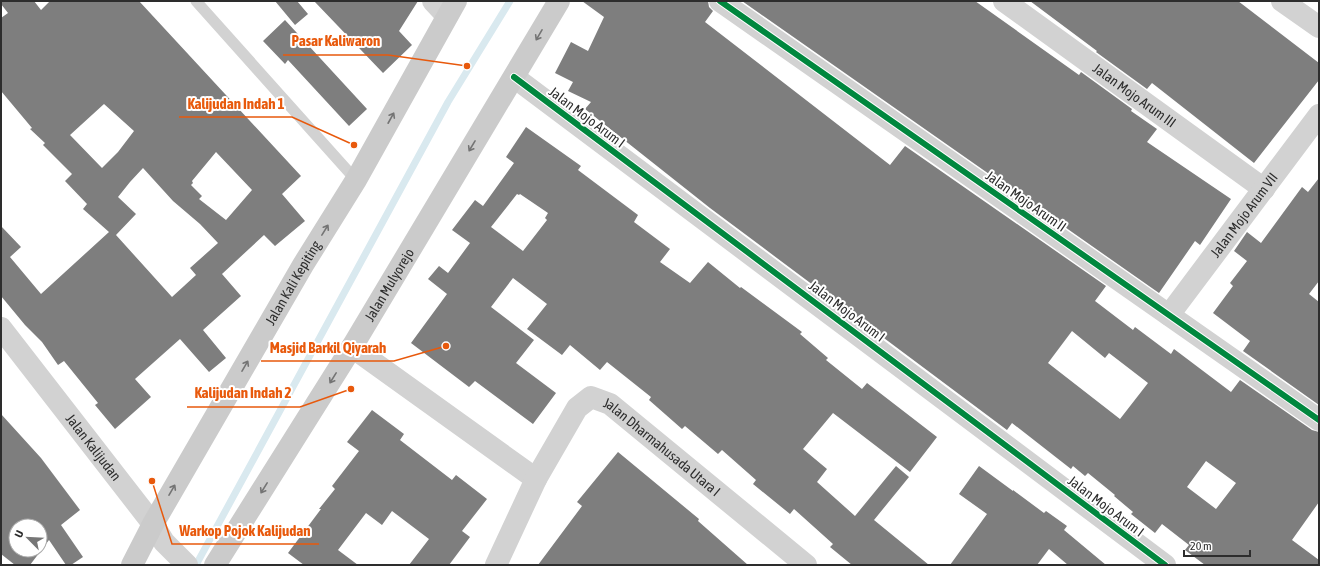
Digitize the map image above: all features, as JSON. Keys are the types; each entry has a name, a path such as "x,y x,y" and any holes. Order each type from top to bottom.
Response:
{"main road":[{"name":"Jalan Mulyorejo","path":"215,565 352,347 559,1"},
{"name":"Jalan Kali Kepiting","path":"132,565 158,533 303,265 356,180 445,6"}],"street":[{"name":"Jalan Mojo Arum II","path":"720,1 1319,420"},
{"name":"Jalan Mojo Arum III","path":"1004,1 1264,189"},
{"path":"1282,1 1319,27"},
{"name":"Jalan Mojo Arum I","path":"514,77 1165,565"},
{"name":"Jalan Mojo Arum VII","path":"1169,315 1319,115"},
{"name":"Jalan Kalijudan","path":"1,328 158,533 187,565"},
{"path":"352,347 536,479"},
{"name":"Jalan Dharmahusada Utara I","path":"496,565 536,479 577,408 591,397 610,404 806,565"}],"lane":[{"path":"196,1 356,180"}],"building":[{"path":"1,1 34,1 41,10 50,1 139,1 301,176 282,194 305,221 275,246 264,235 222,274 241,296 203,330 226,358 209,372 180,339 135,379 151,397 115,429 95,405 98,403 64,361 58,365 42,342 25,325 1,296 1,226 21,247 10,257 41,294 109,232 83,209 87,204 65,181 72,174 43,145 45,143 30,129 32,128 1,91 1,18 8,13 1,4","holes":["104,104 134,131 118,152 102,168 70,135","216,152 252,190 226,220 199,199 202,196 191,185 193,183 192,181","143,168 173,201 200,224 218,243 190,268 196,275 172,297 116,235 136,214 118,197"]},
{"path":"275,1 297,1 308,14 295,25"},
{"path":"314,1 418,1 399,31 412,45 383,73"},
{"path":"582,1 708,1 709,7 713,11 705,22 890,165 905,146 1106,286 1095,301 1133,330 1135,327 1171,354 1174,349 1231,392 1240,380 1312,430 1319,432 1319,502 1292,540 1319,560 1319,565 1205,565 1185,550 1189,545 1162,524 1155,533 1131,514 1133,512 1088,473 1085,476 1073,466 1071,469 1012,423 1007,430 710,208 585,109 591,102 568,91 573,82 555,73 571,42 588,51 604,17","holes":["1072,331 1105,358 1109,353 1148,383 1120,419 1048,363","1206,461 1236,483 1216,509 1187,487"]},
{"path":"742,1 975,1 1079,75 1081,72 1132,109 1131,111 1157,129 1147,142 1231,199 1200,245 1195,241 1159,293"},
{"path":"1030,1 1238,1 1319,63 1319,80 1254,163 1152,83 1147,89"},
{"path":"285,20 367,109 349,126 288,60 285,64 263,41"},
{"path":"526,127 581,166 578,170 638,215 634,222 670,249 660,262 690,283 708,262 740,288 741,287 802,332 800,334 828,358 826,360 862,389 867,383 937,437 910,472 833,413 803,449 827,469 817,482 855,516 896,466 909,477 874,520 929,565 852,565 830,547 833,544 794,509 790,514 753,484 756,480 722,450 718,454 685,426 682,429 649,400 651,397 607,362 600,370 570,345 562,355 527,329 547,304 513,278 491,307 534,340 516,363 556,393 533,424 475,381 469,387 411,343 447,294 428,279 439,266 448,273 470,243 452,230 475,200 483,206 514,163 506,157","holes":["517,194 520,194 548,213 545,218 547,220 523,251 491,227"]},
{"path":"1319,178 1319,281 1309,294 1319,302 1319,405 1243,351 1250,341 1213,313 1233,286 1230,283 1247,261 1234,251 1247,232 1261,243 1302,187 1308,192"},
{"path":"372,410 404,434 400,440 452,480 456,475 487,499 462,531 470,537 449,565 409,565 429,539 392,511 382,525 366,513 338,550 358,565 304,565 288,553 335,489 332,486 359,451 347,442"},
{"path":"1,414 41,458 80,510 61,525 83,557 71,565 66,565 49,540 48,541 48,518 8,518 8,558 35,558 30,565 15,565 1,554"},
{"path":"618,452 699,519 698,521 748,565 538,565 582,506 577,502"},
{"path":"979,466 1044,513 1046,511 1067,526 1064,530 1106,565 1068,565 1049,549 1037,565 950,565 987,514 959,494"}],"waterway":[{"path":"196,565 448,102 510,1"}],"cycle path":[{"path":"720,1 1319,420"},
{"path":"514,77 1165,565"}],"place":[{"name":"Pasar Kaliwaron","path":"467,66"},
{"name":"Kalijudan Indah 1","path":"354,145"},
{"name":"Masjid Barkil Qiyarah","path":"446,346"},
{"name":"Kalijudan Indah 2","path":"351,389"},
{"name":"Warkop Pojok Kalijudan","path":"152,481"}]}
